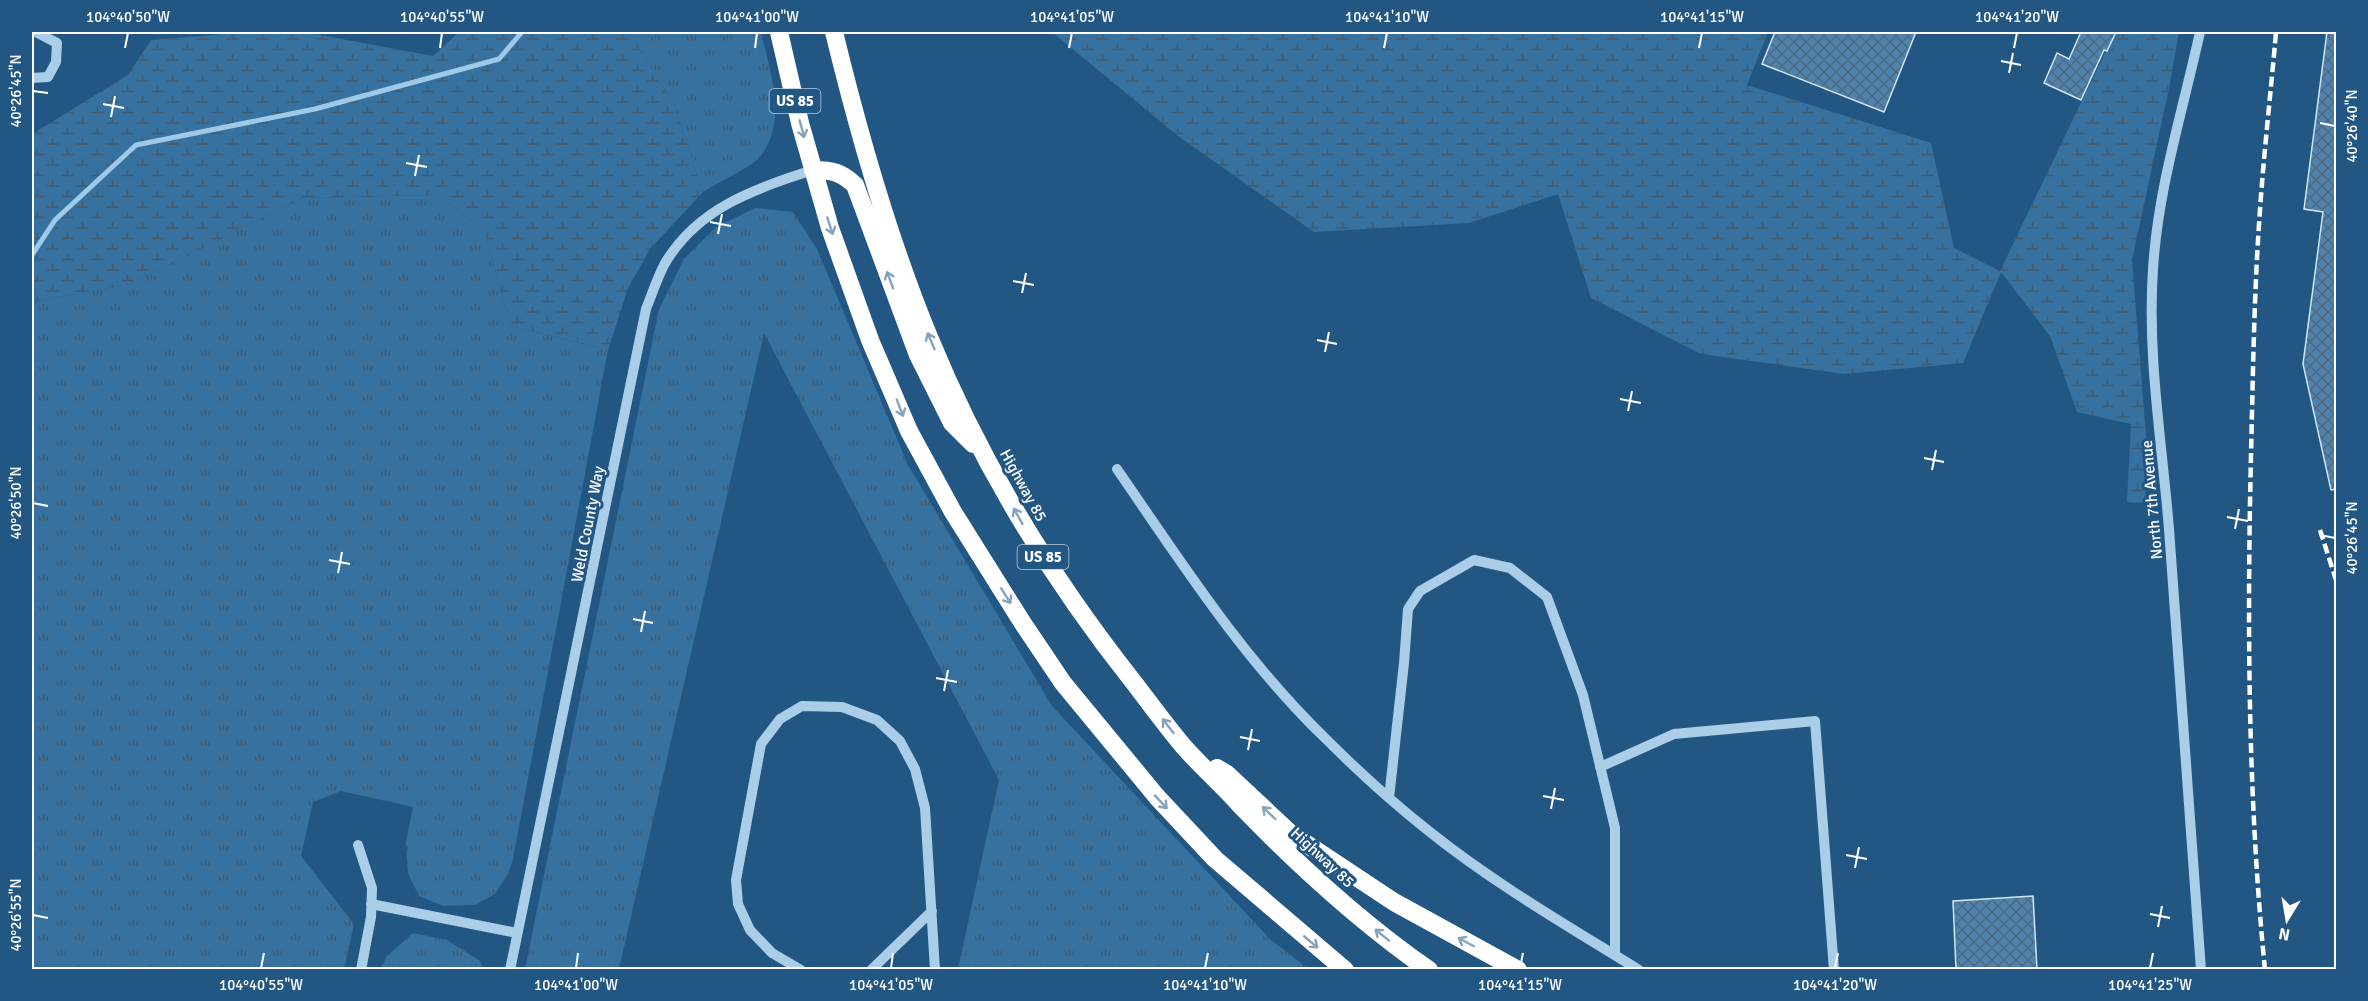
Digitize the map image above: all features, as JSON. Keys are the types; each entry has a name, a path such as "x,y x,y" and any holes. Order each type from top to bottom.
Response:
{"highway":[{"name":"US 85","path":"779,32 800,123 830,228 870,340 909,431 953,512 1022,622 1064,683 1164,805 1215,859 1345,969"},
{"name":"Highway 85","path":"834,32 864,150 896,249 929,337 972,432 1033,543 1105,647 1183,746 1264,830 1326,889 1402,951 1429,969"},
{"path":"813,170 835,170 855,185 918,355 952,423 987,458"},
{"path":"1183,746 1227,774 1290,833 1394,902 1518,969"}],"street":[{"path":"32,78 48,77 56,62 57,43 36,32"},
{"name":"North 7th Avenue","path":"2200,32 2162,197 2151,304 2154,368 2177,635 2201,969"},
{"name":"Weld County Way","path":"510,969 646,309 663,267 679,243 699,222 730,202 763,186 813,170"},
{"path":"1117,469 1223,622 1323,737 1431,833 1517,894 1639,969"},
{"path":"1389,798 1404,663 1407,609 1420,591 1474,560 1510,568 1547,597 1583,695 1615,828 1615,955"},
{"path":"801,969 772,953 750,930 738,904 736,880 761,744 780,719 802,706 842,708 877,720 900,741 915,770 925,808 935,969"},
{"path":"1600,767 1674,734 1815,721 1834,969"},
{"path":"358,845 372,888 371,917 361,969"},
{"path":"371,904 517,933"},
{"path":"871,969 932,911"}],"green space":[{"path":"249,32 304,32 433,56 459,32 629,32 674,104 703,192 650,249 628,288 608,350 511,326 484,230 437,195 303,198 130,284 37,301 32,308 32,134 128,75 151,40"},
{"path":"629,32 761,32 775,97 775,113 768,144 759,158 703,192 674,104"},
{"path":"1052,32 1768,32 1747,85 1931,143 1954,248 2000,271 2115,32 2179,32 2132,260 2147,449 2145,503 2127,502 2131,424 2077,412 2050,336 2001,272 1963,363 1844,374 1701,354 1591,298 1558,194 1469,223 1314,232 1178,136"},
{"path":"437,195 484,230 511,326 608,350 513,859 508,874 495,894 475,905 443,906 419,896 408,873 406,842 413,807 341,791 313,802 301,856 354,924 344,969 32,970 32,308 37,301 130,284 303,198"},
{"path":"755,208 793,212 817,249 908,465 1052,706 1271,940 1309,969 958,969 999,780 764,333 619,969 525,969 659,309 684,259 716,227"},
{"path":"413,933 447,940 480,961 483,969 381,969 387,956"}],"building":[{"path":"1775,32 1916,32 1884,112 1762,64"},
{"path":"2081,32 2116,32 2107,51 2104,50 2081,100 2044,83 2057,53 2069,59"},
{"path":"2327,32 2337,32 2337,489 2331,490 2303,364 2323,212 2304,209"},
{"path":"2033,896 2037,969 1956,969 1953,901"}],"waterway":[{"path":"32,255 55,220 136,145 315,109 499,59 522,32"}],"railway":[{"path":"2265,970 2252,777 2249,648 2250,519 2258,241 2276,32"},
{"path":"2320,530 2336,580"}]}
